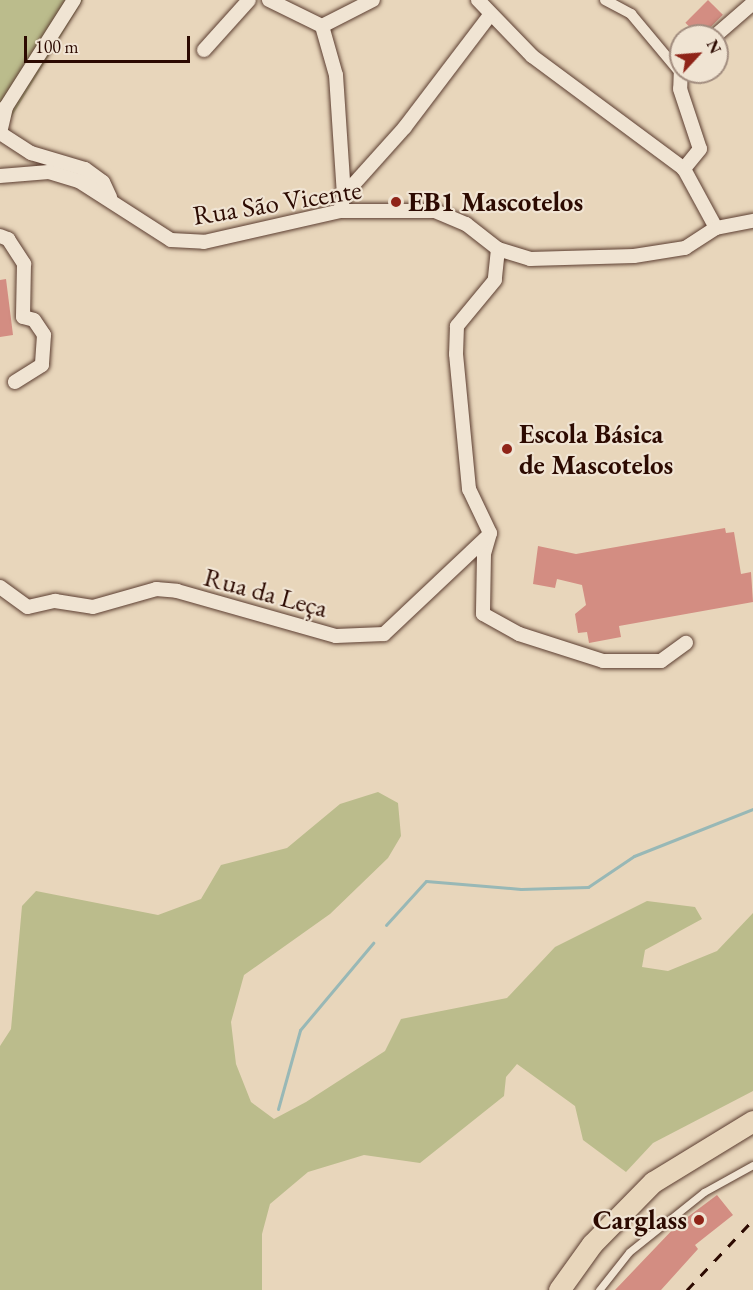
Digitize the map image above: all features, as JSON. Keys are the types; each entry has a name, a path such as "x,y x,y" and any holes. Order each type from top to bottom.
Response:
{"main road":[{"path":"559,1290 592,1244 653,1182 753,1121"}],"street":[{"path":"74,0 6,107 0,133 31,153 85,169 103,182 110,197"},
{"path":"204,50 249,0"},
{"path":"269,0 322,26 336,75 344,195 340,211"},
{"path":"322,26 373,0"},
{"path":"478,0 490,15 540,63 684,169 716,228"},
{"path":"605,0 631,14 669,63"},
{"path":"729,24 753,3"},
{"path":"344,195 405,127 490,15"},
{"path":"684,84 700,139 700,149 684,169"},
{"name":"Rua São Vicente","path":"0,176 49,172 110,197 123,213 171,240 204,242 340,211 435,211 466,224 498,249"},
{"path":"686,643 661,661 603,661 569,653 494,622 483,614 484,554 490,534 469,489 456,354 457,326 495,280 498,249 530,259 634,256 685,248 716,228 753,221"},
{"path":"0,236 8,239 24,264 22,317 34,320 45,341 42,365 15,382"},
{"name":"Rua da Leça","path":"0,587 28,607 55,601 93,607 156,589 177,591 336,636 384,634 490,534"}],"lane":[{"path":"599,1290 629,1252 704,1192 753,1165"}],"green space":[{"path":"0,0 83,0 6,126 0,126"},
{"path":"378,792 398,803 401,836 388,858 330,914 244,975 231,1022 236,1064 251,1102 274,1119 306,1102 385,1051 401,1019 507,998 555,947 647,901 695,907 702,919 645,950 642,967 668,971 717,951 753,913 753,1091 653,1143 626,1172 583,1140 575,1106 517,1064 506,1077 504,1096 420,1163 364,1155 308,1172 270,1204 262,1234 262,1290 0,1290 0,1046 11,1029 22,906 36,891 158,915 201,899 221,865 287,848 340,804"}],"building":[{"path":"708,0 723,15 714,24 687,24 685,23"},
{"path":"6,279 13,335 0,337 0,280"},
{"path":"725,528 726,533 734,532 741,574 751,572 753,602 619,626 621,637 589,643 587,632 578,633 575,614 586,605 582,585 557,579 555,588 533,584 538,546 576,554"},
{"path":"717,1195 733,1215 695,1245 698,1249 661,1290 615,1290 677,1225"}],"waterway":[{"path":"386,925 426,881 521,889 588,887 634,856 753,809"},
{"path":"278,1109 300,1030 373,943"}],"railway":[{"path":"687,1290 753,1220"}],"place":[{"name":"EB1 Mascotelos","path":"396,202"},
{"name":"Escola Básica de Mascotelos","path":"507,449"},
{"name":"Carglass","path":"699,1220"}]}
